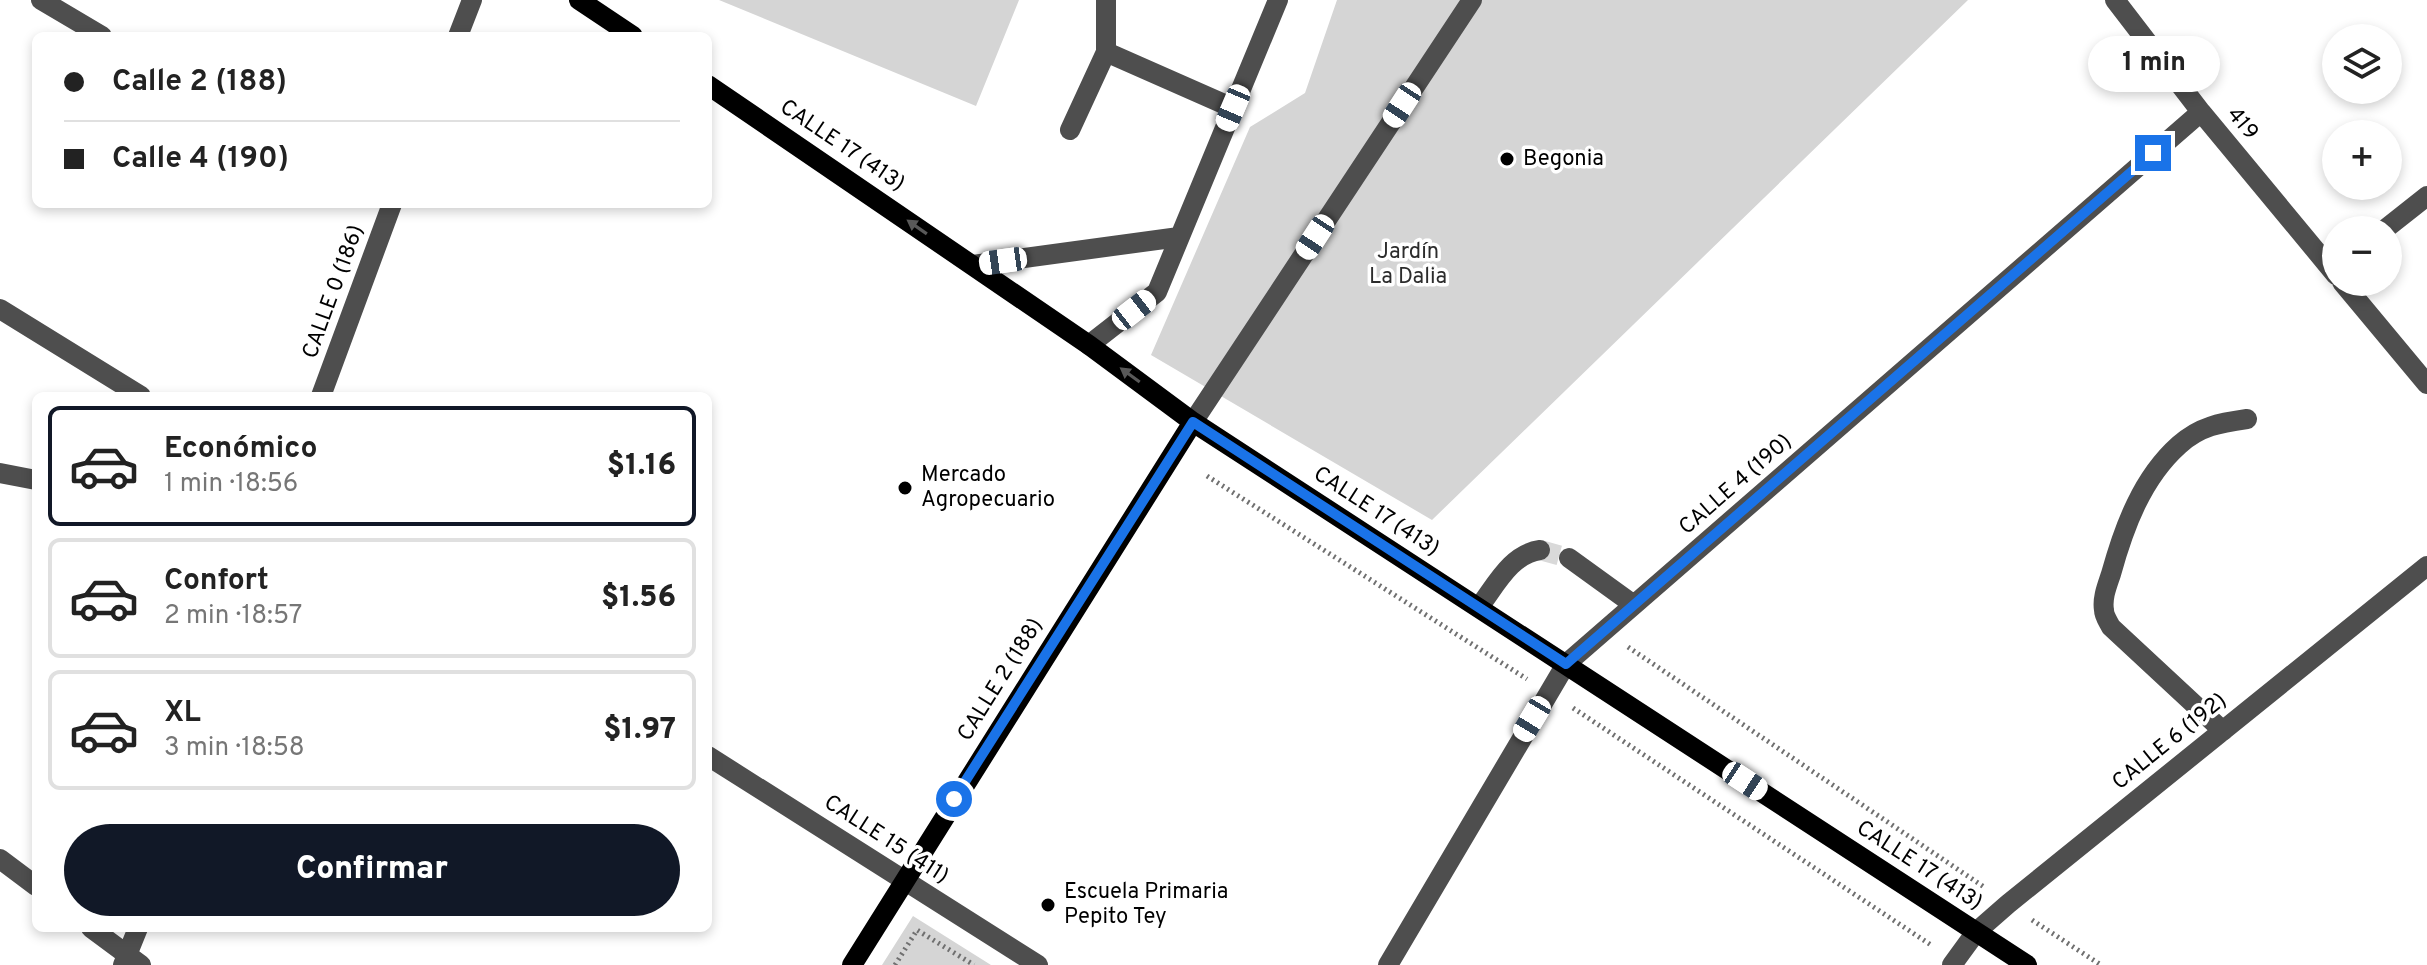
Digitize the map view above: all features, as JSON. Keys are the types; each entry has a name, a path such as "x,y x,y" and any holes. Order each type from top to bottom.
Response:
{"main road":[{"path":"579,0 627,32"},
{"name":"CALLE 17 (413)","path":"712,88 1089,345 1193,422 2027,965"},
{"name":"CALLE 2 (188)","path":"852,965 1193,422"}],"street":[{"path":"41,0 95,32"},
{"path":"460,32 472,0"},
{"path":"1070,130 1106,52 1106,0"},
{"path":"1089,345 1157,292 1278,0"},
{"path":"1193,422 1472,0"},
{"name":"419","path":"2115,0 2201,112 2322,256"},
{"path":"1106,52 1233,108"},
{"name":"CALLE 4 (190)","path":"1388,965 1566,664 2201,112"},
{"path":"2402,216 2427,196"},
{"name":"CALLE 0 (186)","path":"322,392 387,208"},
{"path":"973,265 1179,237"},
{"name":"419","path":"2355,296 2427,384"},
{"path":"0,309 135,392"},
{"path":"2223,731 2111,627 2104,613 2104,598 2116,555 2137,502 2157,470 2180,444 2207,425 2247,419"},
{"path":"0,473 32,479"},
{"path":"1479,607 1524,552 1540,550"},
{"path":"1569,558 1634,605"},
{"name":"CALLE 6 (192)","path":"1953,963 1976,932 2008,904 2427,566"},
{"name":"CALLE 15 (411)","path":"712,759 1038,965"},
{"path":"0,859 32,883"},
{"path":"96,932 131,962 137,932"}],"path":[{"path":"1207,476 1548,692 1953,963"},
{"path":"1604,631 2101,965"},
{"path":"895,965 917,930 974,965"}],"green space":[{"path":"719,0 1019,0 976,106"},
{"name":"Jardín La Dalia","path":"1337,0 1968,0 1432,520 1151,355 1250,127 1305,93"},
{"path":"913,916 991,965 882,965"}],"tunnel":[{"path":"1540,550 1569,558"}],"place":[{"name":"Begonia","path":"1507,159"},
{"name":"Mercado Agropecuario","path":"905,488"},
{"name":"Escuela Primaria Pepito Tey","path":"1048,905"}],"route":[{"path":"954,799 1193,422 1566,664 2153,153"}]}
